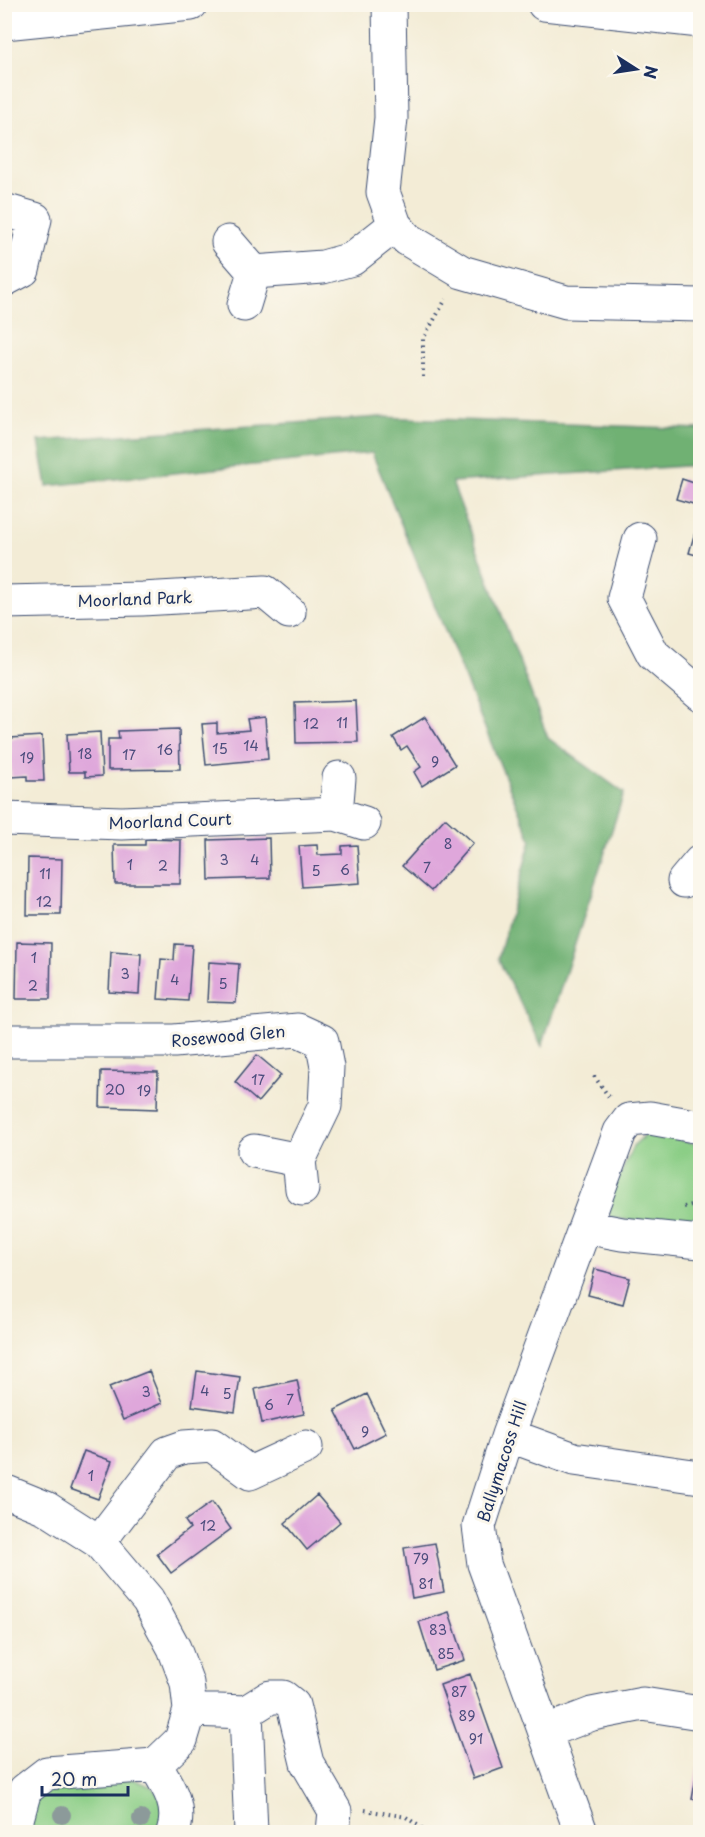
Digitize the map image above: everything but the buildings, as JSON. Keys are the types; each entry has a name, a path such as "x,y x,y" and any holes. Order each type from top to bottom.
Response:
{"street":[{"path":"4,23 191,4"},
{"path":"389,4 391,118 382,192 395,225 407,239 462,272 566,302 700,305"},
{"path":"544,4 700,21"},
{"path":"4,210 35,219 23,270 4,280"},
{"path":"254,272 323,267 352,259 395,225"},
{"path":"228,242 254,272"},
{"path":"244,305 254,272"},
{"path":"640,538 624,598 653,654 700,694"},
{"name":"Moorland Park","path":"4,602 142,599 276,591"},
{"name":"Moorland Court","path":"4,819 122,823 350,819 339,778"},
{"name":"Rosewood Glen","path":"4,1041 174,1041 298,1030 322,1041 327,1066 325,1106 300,1175 254,1151"},
{"name":"Ballymacoss Hill","path":"581,1833 484,1564 479,1526 508,1435 620,1132 629,1120 650,1118 700,1127"},
{"path":"585,1227 622,1234 700,1242"},
{"path":"508,1435 574,1459 700,1477"},
{"path":"99,1542 167,1453 184,1447 212,1445 250,1473 306,1447"},
{"path":"4,1491 46,1508 99,1542 148,1600 174,1648 187,1683 190,1710 181,1740 155,1765 47,1773 25,1790 16,1822 19,1833"},
{"path":"190,1710 246,1712 270,1697 283,1697 293,1706 307,1763 334,1822"},
{"path":"545,1732 592,1714 643,1704 700,1713"},
{"path":"246,1712 250,1833"},
{"path":"155,1765 172,1792 177,1822 173,1833"}],"path":[{"path":"423,378 423,339 462,272"},
{"path":"334,1822 372,1810 406,1817 427,1833"}],"green space":[{"path":"380,417 700,429 700,465 452,482 548,738 624,793 542,1046 498,959 531,840 372,453 47,486 39,441"},
{"path":"648,1132 700,1145 700,1228 611,1218 606,1207 633,1146"},
{"path":"131,1778 152,1787 164,1801 161,1832 30,1832 34,1801 47,1787"}]}
